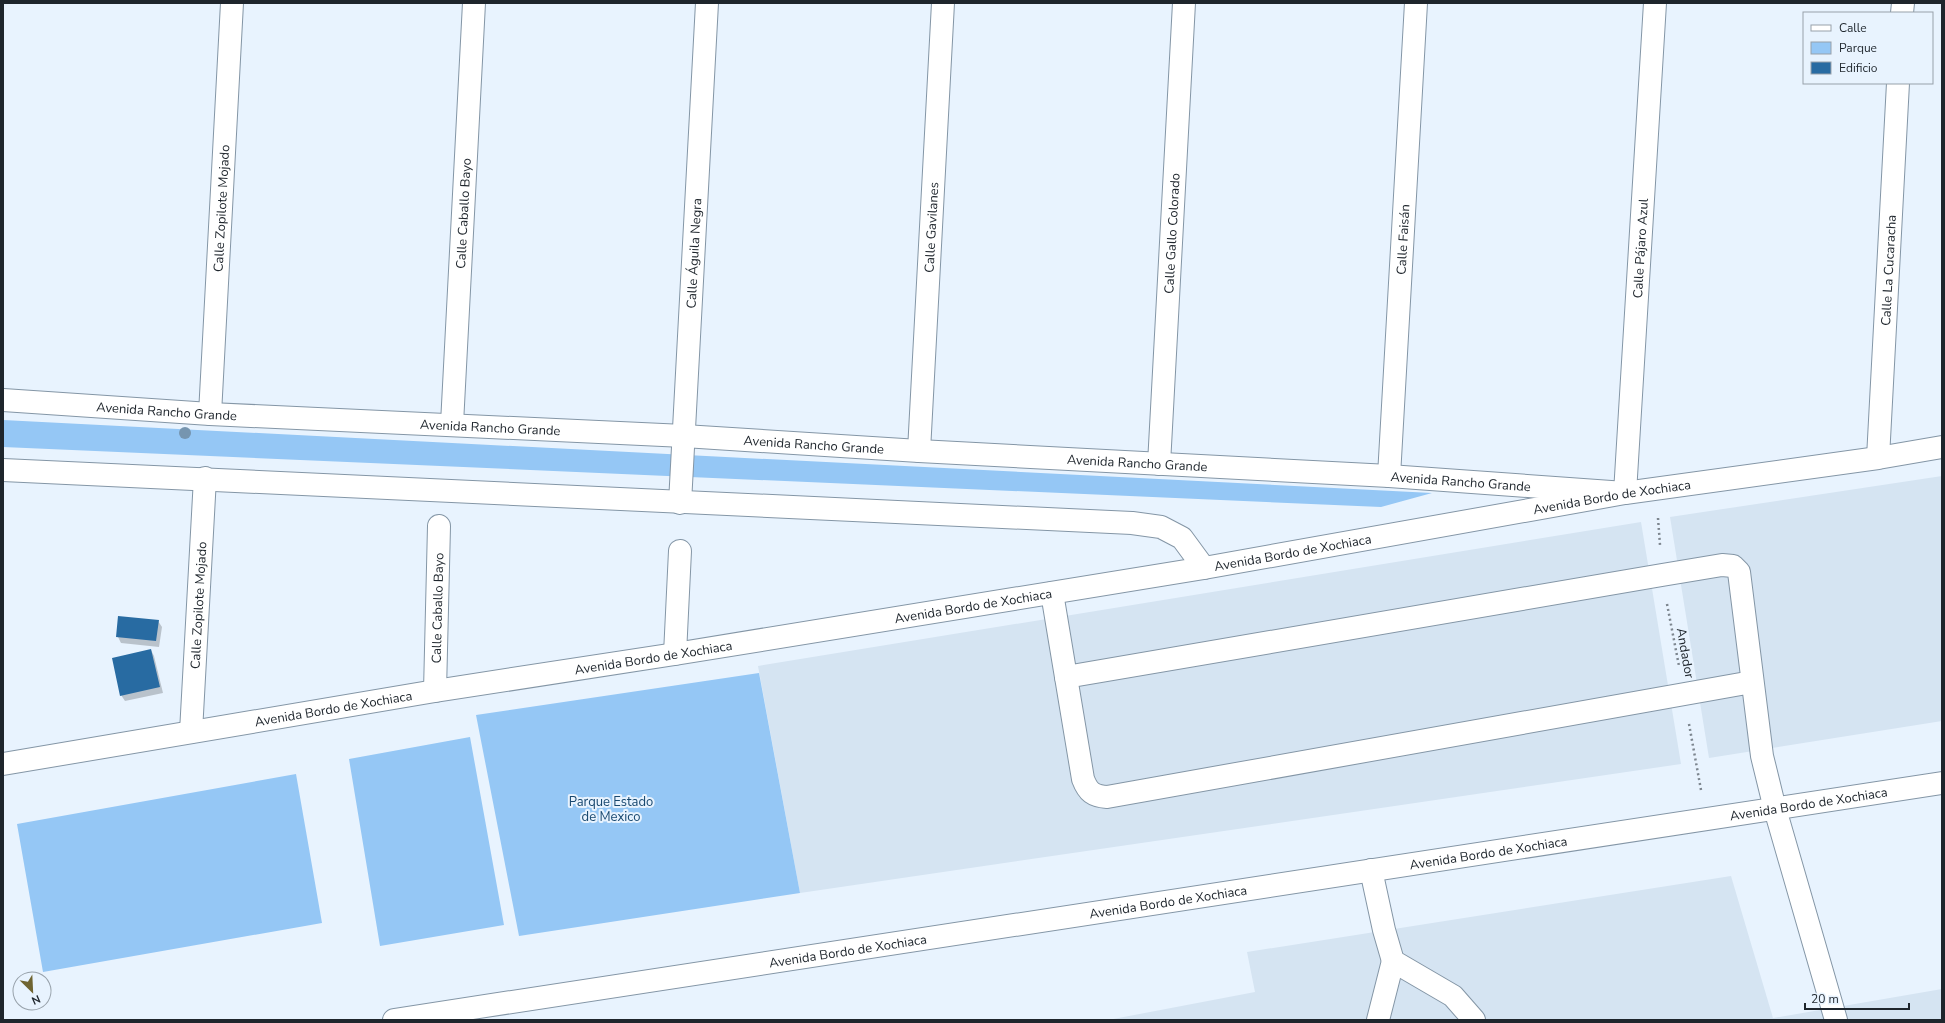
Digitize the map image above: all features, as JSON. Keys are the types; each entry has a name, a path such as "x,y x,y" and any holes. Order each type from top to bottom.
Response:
{"street":[{"name":"Calle Zopilote Mojado","path":"210,414 232,3"},
{"name":"Calle Caballo Bayo","path":"452,424 474,3"},
{"name":"Calle Águila Negra","path":"680,503 707,3"},
{"name":"Calle Gavilanes","path":"920,451 943,3"},
{"name":"Calle Gallo Colorado","path":"1159,464 1184,3"},
{"name":"Calle Faisán","path":"1389,476 1416,3"},
{"name":"Calle Pájaro Azul","path":"1625,493 1655,3"},
{"name":"Calle La Cucaracha","path":"1878,458 1898,84"},
{"name":"Avenida Rancho Grande","path":"3,400 210,414 452,424 684,436 920,451 1389,476 1625,493"},
{"name":"Avenida Bordo de Xochiaca","path":"3,764 435,691 675,654 1204,568 1655,488 1878,458 1942,447"},
{"path":"3,470 205,478 680,503 1132,523 1161,527 1182,538 1204,568"},
{"name":"Calle Zopilote Mojado","path":"192,732 205,478"},
{"name":"Calle Caballo Bayo","path":"435,691 439,526"},
{"path":"675,654 680,551"},
{"path":"1066,677 1662,575 1722,565 1732,566 1739,572 1762,756 1775,809 1836,1020"},
{"path":"1052,593 1083,779 1087,789 1096,796 1107,797 1752,682"},
{"name":"Avenida Bordo de Xochiaca","path":"394,1020 1942,783"},
{"path":"1371,870 1384,930 1393,961 1378,1020"},
{"path":"1393,961 1453,996 1474,1020"}],"path":[{"name":"Andador","path":"1655,488 1662,575 1706,820"}],"shaded area":[{"path":"1942,476 1942,721 1709,758 1670,517"},
{"path":"1641,522 1681,764 800,893 758,666"},
{"path":"1731,876 1773,1018 1942,989 1942,1020 1108,1020 1255,992 1247,952"}],"green space":[{"path":"3,420 1432,493 1381,507 3,447"},
{"name":"Parque Estado de Mexico","path":"759,673 800,893 519,936 476,715"},
{"path":"470,737 504,925 380,946 349,759"},
{"path":"296,774 322,923 43,971 17,824"}],"building":[{"path":"118,616 159,620 156,641 116,637"},
{"path":"151,649 160,687 120,696 112,658"}]}
